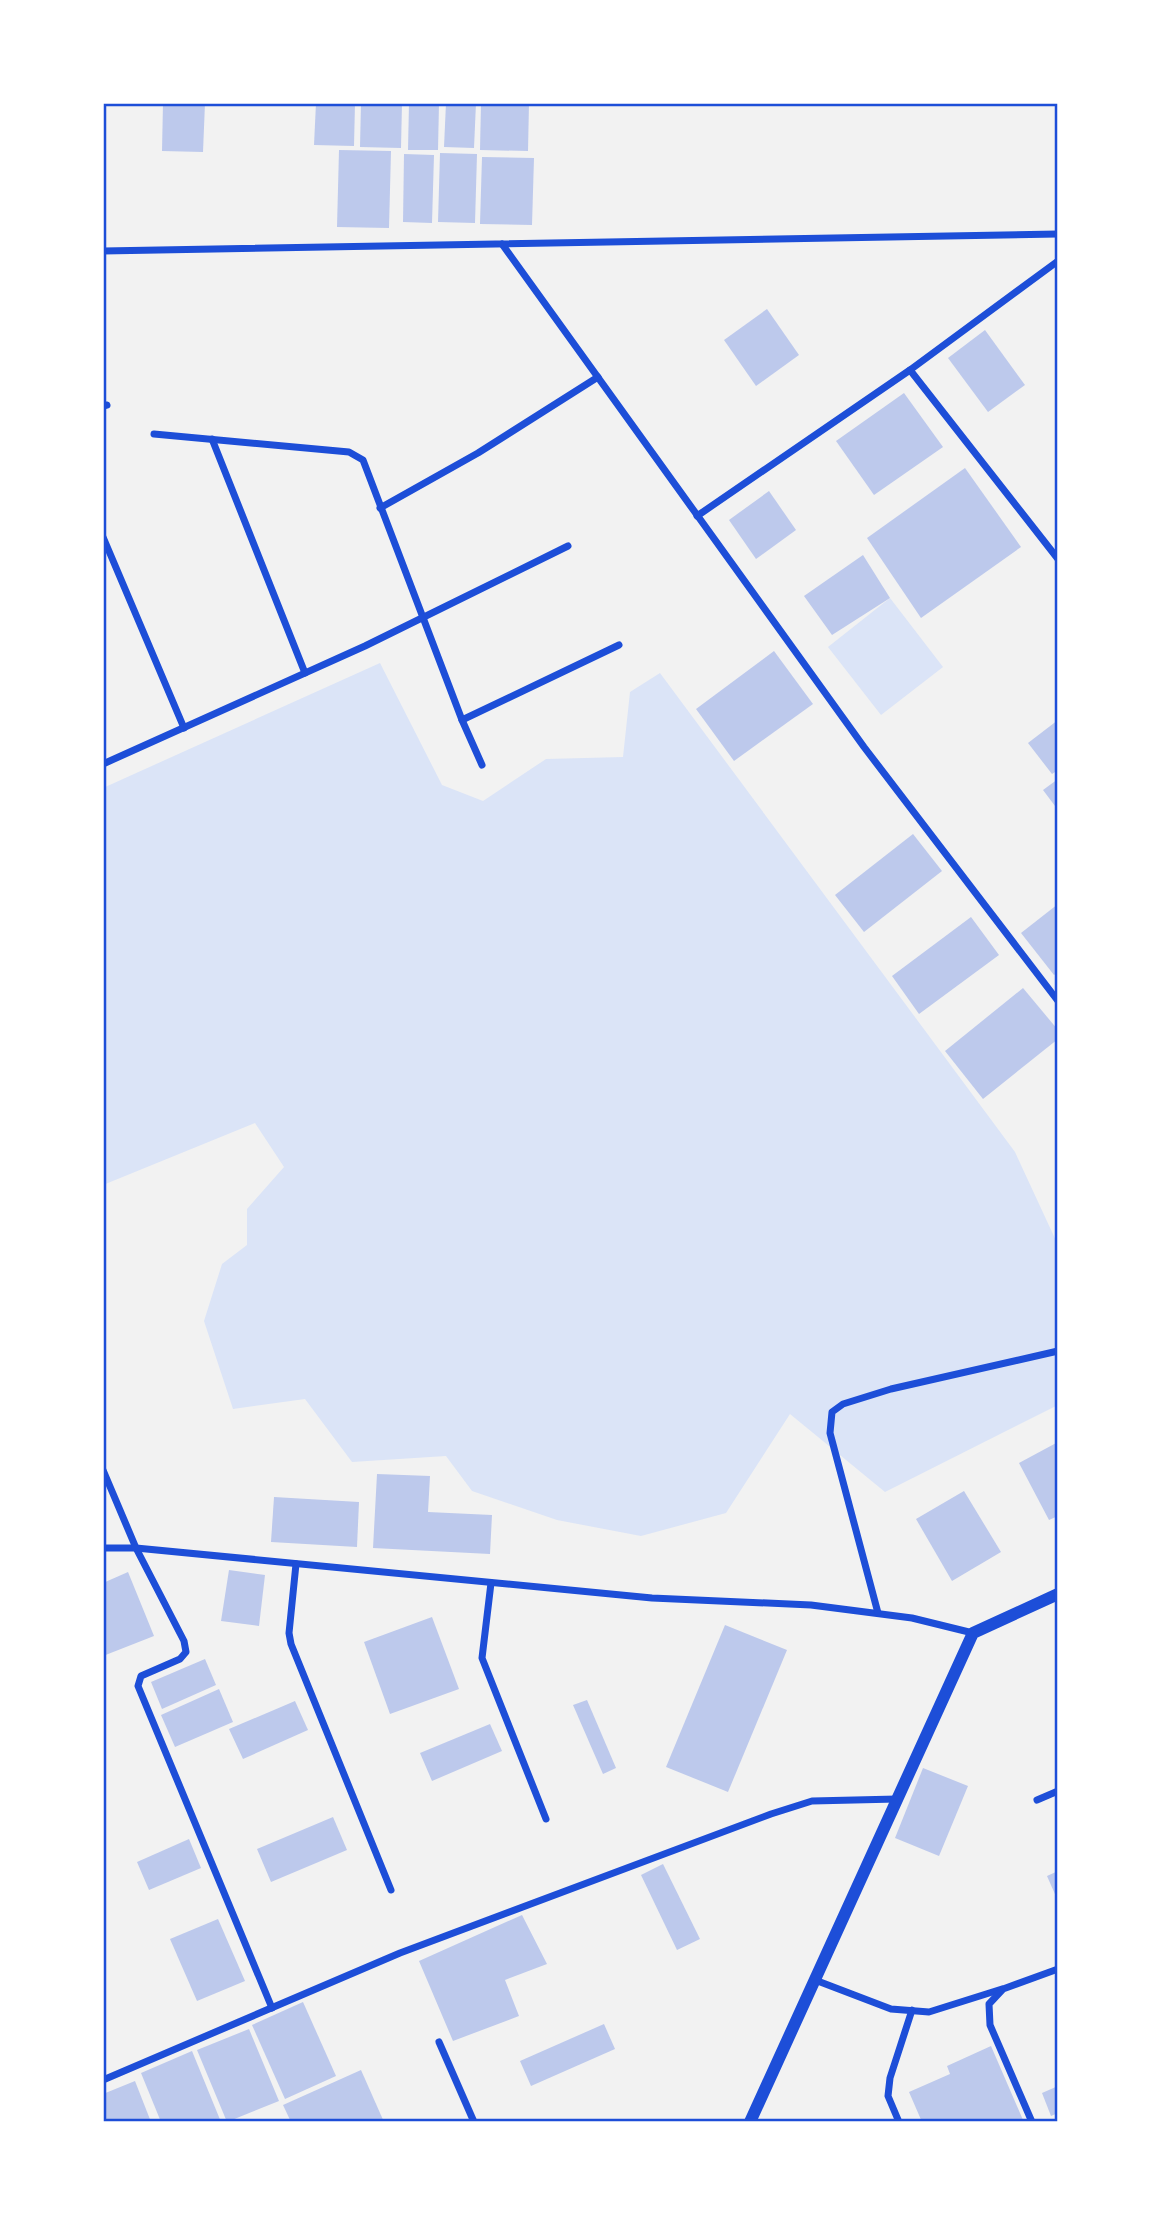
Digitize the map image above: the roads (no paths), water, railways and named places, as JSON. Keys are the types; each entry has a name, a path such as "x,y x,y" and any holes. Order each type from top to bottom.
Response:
{"street":[{"path":"103,251 1058,234"},
{"path":"502,244 864,747 1058,1001"},
{"path":"697,516 910,370 1058,261"},
{"path":"910,370 1058,559"},
{"path":"380,508 478,453 598,377"},
{"path":"154,434 349,452 363,460 462,720 482,765"},
{"path":"212,439 305,673"},
{"path":"103,537 184,728"},
{"path":"103,764 305,673 568,546"},
{"path":"462,720 619,645"},
{"path":"878,1613 830,1433 832,1412 843,1404 891,1389 1058,1351"},
{"path":"103,1470 136,1548 184,1641 186,1652 180,1659 141,1676 138,1686 272,2008"},
{"path":"103,1548 136,1548 652,1598 811,1605 912,1618 973,1633 1058,1594"},
{"path":"296,1564 289,1633 291,1644 391,1890"},
{"path":"491,1583 482,1658 546,1819"},
{"path":"750,2122 973,1633"},
{"path":"1037,1800 1058,1791"},
{"path":"103,2080 400,1953 771,1814 812,1801 898,1799"},
{"path":"814,1980 891,2009 929,2012 1058,1969"},
{"path":"1003,1989 989,2004 990,2025 1032,2122"},
{"path":"899,2122 888,2096 889,2087 912,2010"},
{"path":"439,2042 474,2122"}]}
